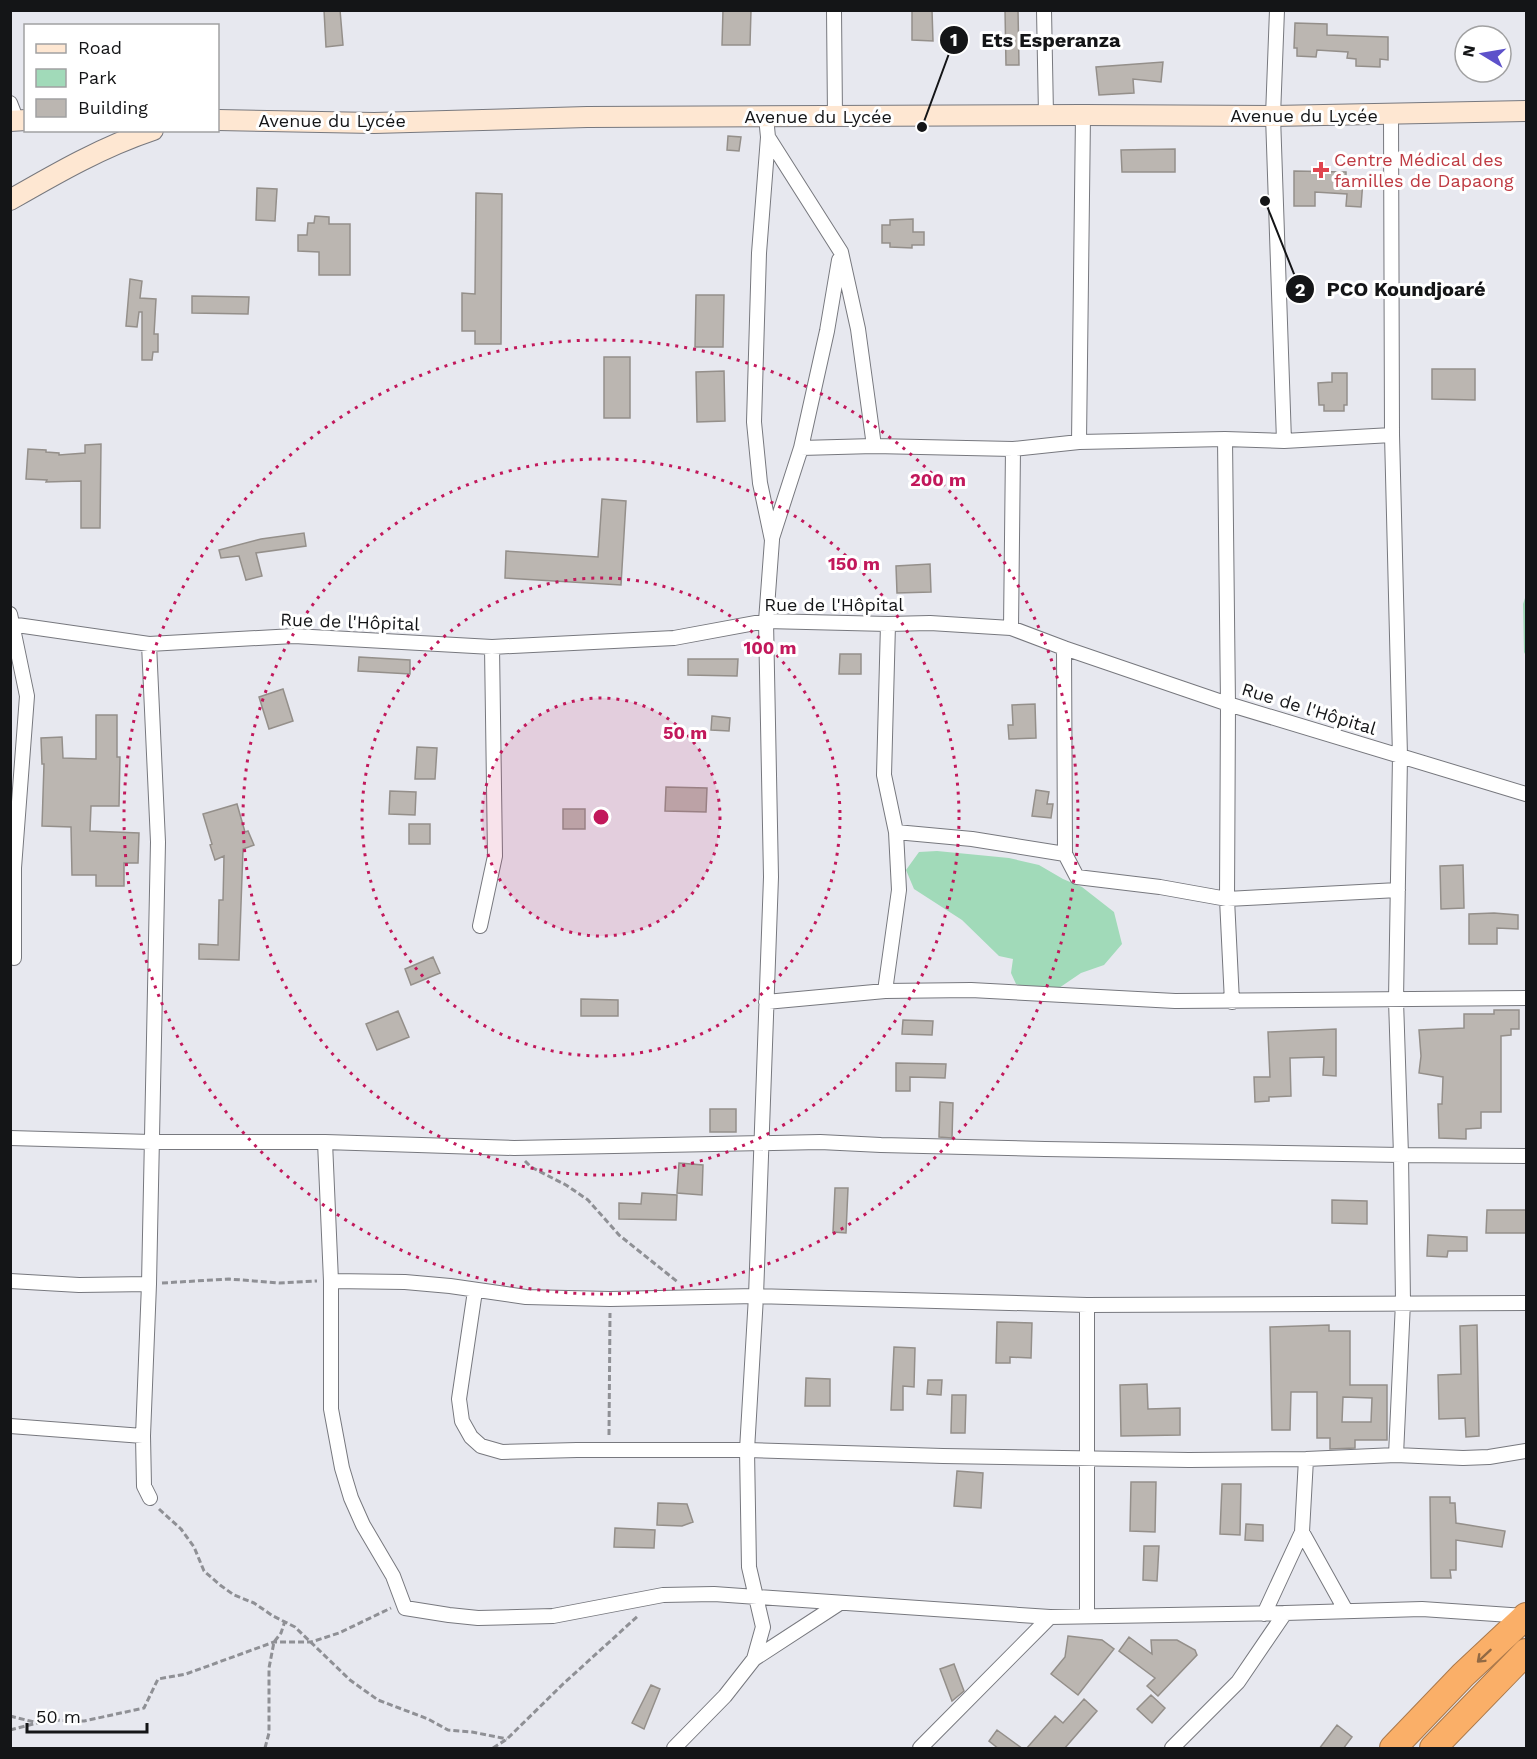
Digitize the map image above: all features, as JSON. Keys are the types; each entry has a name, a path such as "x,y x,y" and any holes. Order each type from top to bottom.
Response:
{"highway":[{"path":"1393,1749 1463,1675 1526,1616"},
{"path":"1433,1749 1527,1652"}],"main road":[{"name":"Avenue du Lycée","path":"219,120 374,123 587,117 767,127 834,117 1391,115 1527,111"},
{"path":"10,200 107,147 148,132"}],"street":[{"path":"834,10 834,117"},
{"path":"1044,10 1046,115"},
{"path":"1277,10 1273,116 1284,441"},
{"path":"1079,442 1083,115"},
{"path":"1391,115 1392,435 1400,756 1396,1000 1403,1302 1396,1455"},
{"path":"767,127 841,252 858,329 874,446"},
{"path":"767,127 759,253 754,422 760,483 772,540"},
{"path":"754,1659 763,1626 749,1567 747,1450 756,1296 771,877 766,621 772,540 801,448 827,331 841,252"},
{"path":"801,448 874,446 1013,449 1079,442 1225,439 1284,441 1392,435"},
{"path":"1225,439 1228,704 1227,899 1232,1002"},
{"path":"1011,628 1013,449"},
{"path":"11,621 27,696 14,868 14,958"},
{"name":"Rue de l'Hôpital","path":"11,621 149,644 294,636 492,646 674,638 766,621 930,623 1011,628 1228,704 1527,794"},
{"path":"885,991 899,890 896,832 884,775 888,624"},
{"path":"149,644 158,842 149,1284 143,1436 144,1485 150,1498"},
{"path":"480,926 495,856 492,646"},
{"path":"1064,648 1065,854 1077,877 1160,887 1227,899 1398,890"},
{"path":"896,832 972,839 1065,854"},
{"path":"766,1002 885,991 971,990 1232,1002 1527,998"},
{"path":"10,1138 151,1142 326,1142 514,1148 761,1142 1401,1155 1527,1155"},
{"path":"326,1142 331,1281 331,1409 342,1468 351,1498 363,1525 383,1557 405,1608 478,1618 553,1616 663,1595 755,1595 1050,1617 1422,1609 1526,1616"},
{"path":"10,1281 79,1285 149,1284"},
{"path":"331,1281 405,1282 526,1297 610,1299 756,1296 1088,1305 1527,1303"},
{"path":"475,1290 459,1399 462,1421 471,1437 481,1446 502,1452 747,1450 943,1456 1306,1459 1396,1455 1463,1458 1527,1451"},
{"path":"1088,1305 1088,1615"},
{"path":"10,1426 143,1436"},
{"path":"1263,1614 1302,1532 1306,1459"},
{"path":"1302,1532 1346,1611"},
{"path":"674,1749 725,1696 754,1659 840,1603"},
{"path":"1172,1749 1238,1682 1285,1613"},
{"path":"920,1749 1050,1617"}],"path":[{"path":"514,1148 531,1167 566,1185 588,1200 619,1235 696,1297"},
{"path":"149,1284 229,1279 279,1283 331,1281"},
{"path":"609,1450 610,1299"},
{"path":"150,1498 181,1529 194,1547 204,1570 220,1585 234,1595 254,1603 295,1627 350,1680 378,1700 428,1719 448,1730 507,1739"},
{"path":"10,1730 49,1720 84,1721 144,1708 158,1679 186,1674 274,1642 311,1642 339,1633 388,1608 405,1608"},
{"path":"493,1749 507,1739 640,1614"},
{"path":"265,1749 269,1733 269,1668 274,1642 285,1622"},
{"path":"10,1716 39,1723"}],"green space":[{"path":"1526,595 1526,656 1523,604"},
{"path":"937,851 1009,858 1039,865 1082,887 1114,912 1122,944 1104,965 1081,973 1056,990 1030,989 1016,984 1011,973 1013,959 999,956 962,920 914,889 906,870 919,852"}],"building":[{"path":"324,10 340,10 343,45 326,47"},
{"path":"723,10 751,10 750,45 722,45"},
{"path":"912,10 932,10 933,41 912,40"},
{"path":"1005,10 1018,10 1019,65 1006,65"},
{"path":"1295,23 1327,24 1327,35 1388,37 1388,60 1380,59 1380,67 1356,66 1356,59 1347,58 1348,52 1317,50 1316,57 1297,56 1297,48 1294,48"},
{"path":"1163,62 1161,82 1133,79 1134,93 1099,95 1096,67"},
{"path":"728,136 741,137 739,151 727,150"},
{"path":"1175,149 1175,172 1122,172 1121,150"},
{"path":"1294,171 1346,172 1346,179 1363,180 1361,207 1346,206 1347,194 1315,192 1315,206 1294,206"},
{"path":"257,188 277,189 275,221 256,220"},
{"path":"476,193 502,194 501,344 475,344 475,331 462,331 462,293 475,294"},
{"path":"315,216 329,217 329,224 350,224 350,275 319,275 319,252 298,251 298,235 307,235 308,223 314,223"},
{"path":"913,219 913,232 924,232 924,245 912,245 912,248 890,247 890,243 882,243 882,225 890,225 890,220"},
{"path":"130,279 142,281 140,298 156,299 154,334 158,334 158,352 153,352 152,360 142,360 142,312 139,312 137,327 126,326"},
{"path":"696,295 724,295 723,347 695,347"},
{"path":"192,296 249,297 248,314 192,313"},
{"path":"604,357 630,357 630,418 604,418"},
{"path":"1432,369 1475,369 1475,400 1432,399"},
{"path":"724,371 725,421 697,422 696,372"},
{"path":"1332,373 1347,373 1347,405 1344,405 1344,411 1324,411 1324,405 1319,405 1318,383 1332,382"},
{"path":"101,444 100,528 81,528 81,481 46,482 47,480 26,479 28,449 46,450 46,452 59,453 59,455 85,453 85,445"},
{"path":"602,499 626,501 621,585 505,578 506,551 598,557"},
{"path":"304,533 306,546 256,553 262,576 246,580 239,556 221,558 219,550 261,539"},
{"path":"930,564 931,592 897,593 896,566"},
{"path":"840,654 861,654 861,674 839,674"},
{"path":"359,657 410,660 410,674 358,671"},
{"path":"688,659 738,659 737,676 688,675"},
{"path":"283,689 293,721 269,729 259,697"},
{"path":"1035,704 1036,738 1009,739 1008,725 1013,725 1012,705"},
{"path":"96,715 117,715 117,757 120,757 119,806 91,806 90,831 139,833 138,863 124,863 124,886 96,886 96,875 72,875 71,827 42,826 44,764 42,764 41,738 62,737 63,758 96,759"},
{"path":"712,716 730,718 729,731 711,730"},
{"path":"417,747 437,748 435,779 415,779"},
{"path":"666,787 707,788 706,812 665,811"},
{"path":"1036,790 1049,792 1047,804 1053,804 1051,818 1032,816"},
{"path":"390,791 416,792 415,815 389,814"},
{"path":"237,804 245,832 248,831 254,845 243,849 239,960 199,959 199,944 218,945 219,900 223,900 224,856 215,860 203,814"},
{"path":"563,809 585,809 585,829 563,829"},
{"path":"409,824 430,824 430,844 409,844"},
{"path":"1463,865 1464,908 1441,909 1440,866"},
{"path":"1469,914 1518,915 1518,929 1497,928 1497,944 1469,944"},
{"path":"433,957 440,973 411,985 405,969"},
{"path":"581,999 618,1000 618,1016 581,1016"},
{"path":"1494,1010 1519,1010 1519,1029 1511,1029 1511,1035 1501,1036 1501,1112 1481,1112 1481,1128 1466,1129 1466,1139 1439,1138 1438,1104 1442,1104 1443,1077 1419,1073 1421,1056 1419,1030 1464,1028 1464,1014 1494,1014"},
{"path":"398,1011 409,1037 377,1050 366,1024"},
{"path":"903,1020 933,1021 932,1035 902,1034"},
{"path":"1336,1029 1336,1076 1323,1075 1324,1057 1290,1058 1291,1096 1269,1097 1269,1101 1255,1102 1254,1077 1270,1077 1268,1032"},
{"path":"896,1063 946,1064 945,1078 910,1077 910,1091 896,1091"},
{"path":"940,1102 953,1103 952,1138 939,1137"},
{"path":"710,1109 736,1109 736,1132 710,1132"},
{"path":"679,1163 703,1165 702,1195 677,1193"},
{"path":"835,1188 848,1188 846,1233 833,1232"},
{"path":"642,1193 677,1195 676,1220 619,1219 619,1203 641,1204"},
{"path":"1332,1200 1367,1201 1367,1224 1332,1223"},
{"path":"1487,1210 1527,1210 1527,1233 1486,1233"},
{"path":"1428,1235 1467,1237 1467,1251 1448,1251 1447,1257 1427,1256"},
{"path":"997,1322 1032,1323 1031,1358 1010,1357 1010,1363 996,1363"},
{"path":"1329,1325 1329,1331 1350,1331 1350,1385 1387,1385 1387,1440 1355,1440 1355,1448 1330,1449 1330,1438 1317,1438 1317,1392 1291,1392 1290,1430 1272,1430 1270,1327","holes":["1343,1397 1372,1398 1371,1422 1342,1422"]},
{"path":"1477,1325 1479,1436 1466,1437 1465,1418 1439,1419 1438,1375 1461,1374 1460,1326"},
{"path":"894,1347 915,1348 914,1387 903,1386 903,1410 891,1410"},
{"path":"806,1378 830,1379 830,1406 805,1406"},
{"path":"928,1380 942,1380 941,1395 927,1394"},
{"path":"1147,1384 1148,1409 1180,1408 1180,1435 1121,1436 1120,1385"},
{"path":"952,1395 966,1395 965,1433 951,1433"},
{"path":"957,1471 983,1473 981,1508 954,1506"},
{"path":"1131,1482 1156,1482 1155,1532 1130,1531"},
{"path":"1222,1484 1241,1484 1240,1535 1220,1534"},
{"path":"1430,1497 1450,1497 1450,1503 1455,1503 1456,1523 1505,1531 1502,1547 1456,1540 1456,1570 1450,1570 1451,1578 1431,1578"},
{"path":"658,1503 687,1504 693,1522 682,1526 657,1525"},
{"path":"1246,1524 1263,1525 1263,1541 1245,1540"},
{"path":"615,1528 655,1530 654,1548 614,1547"},
{"path":"1144,1546 1159,1546 1157,1581 1143,1580"},
{"path":"1068,1636 1102,1640 1114,1649 1078,1695 1051,1674 1065,1657"},
{"path":"1129,1637 1152,1654 1151,1640 1177,1640 1195,1650 1197,1655 1158,1696 1147,1686 1155,1678 1119,1651"},
{"path":"954,1664 964,1691 952,1701 940,1669"},
{"path":"651,1685 660,1689 644,1729 632,1723"},
{"path":"1151,1695 1165,1708 1152,1723 1137,1709"},
{"path":"1084,1699 1097,1711 1064,1749 1026,1749 1055,1716 1063,1723"},
{"path":"1337,1725 1352,1737 1343,1749 1319,1749"},
{"path":"997,1730 1023,1749 999,1749 989,1741"}],"place":[{"name":"Ets Esperanza","path":"922,127"},
{"name":"Centre Médical des familles de Dapaong","path":"1321,170"},
{"name":"PCO Koundjoaré","path":"1265,201"}]}
